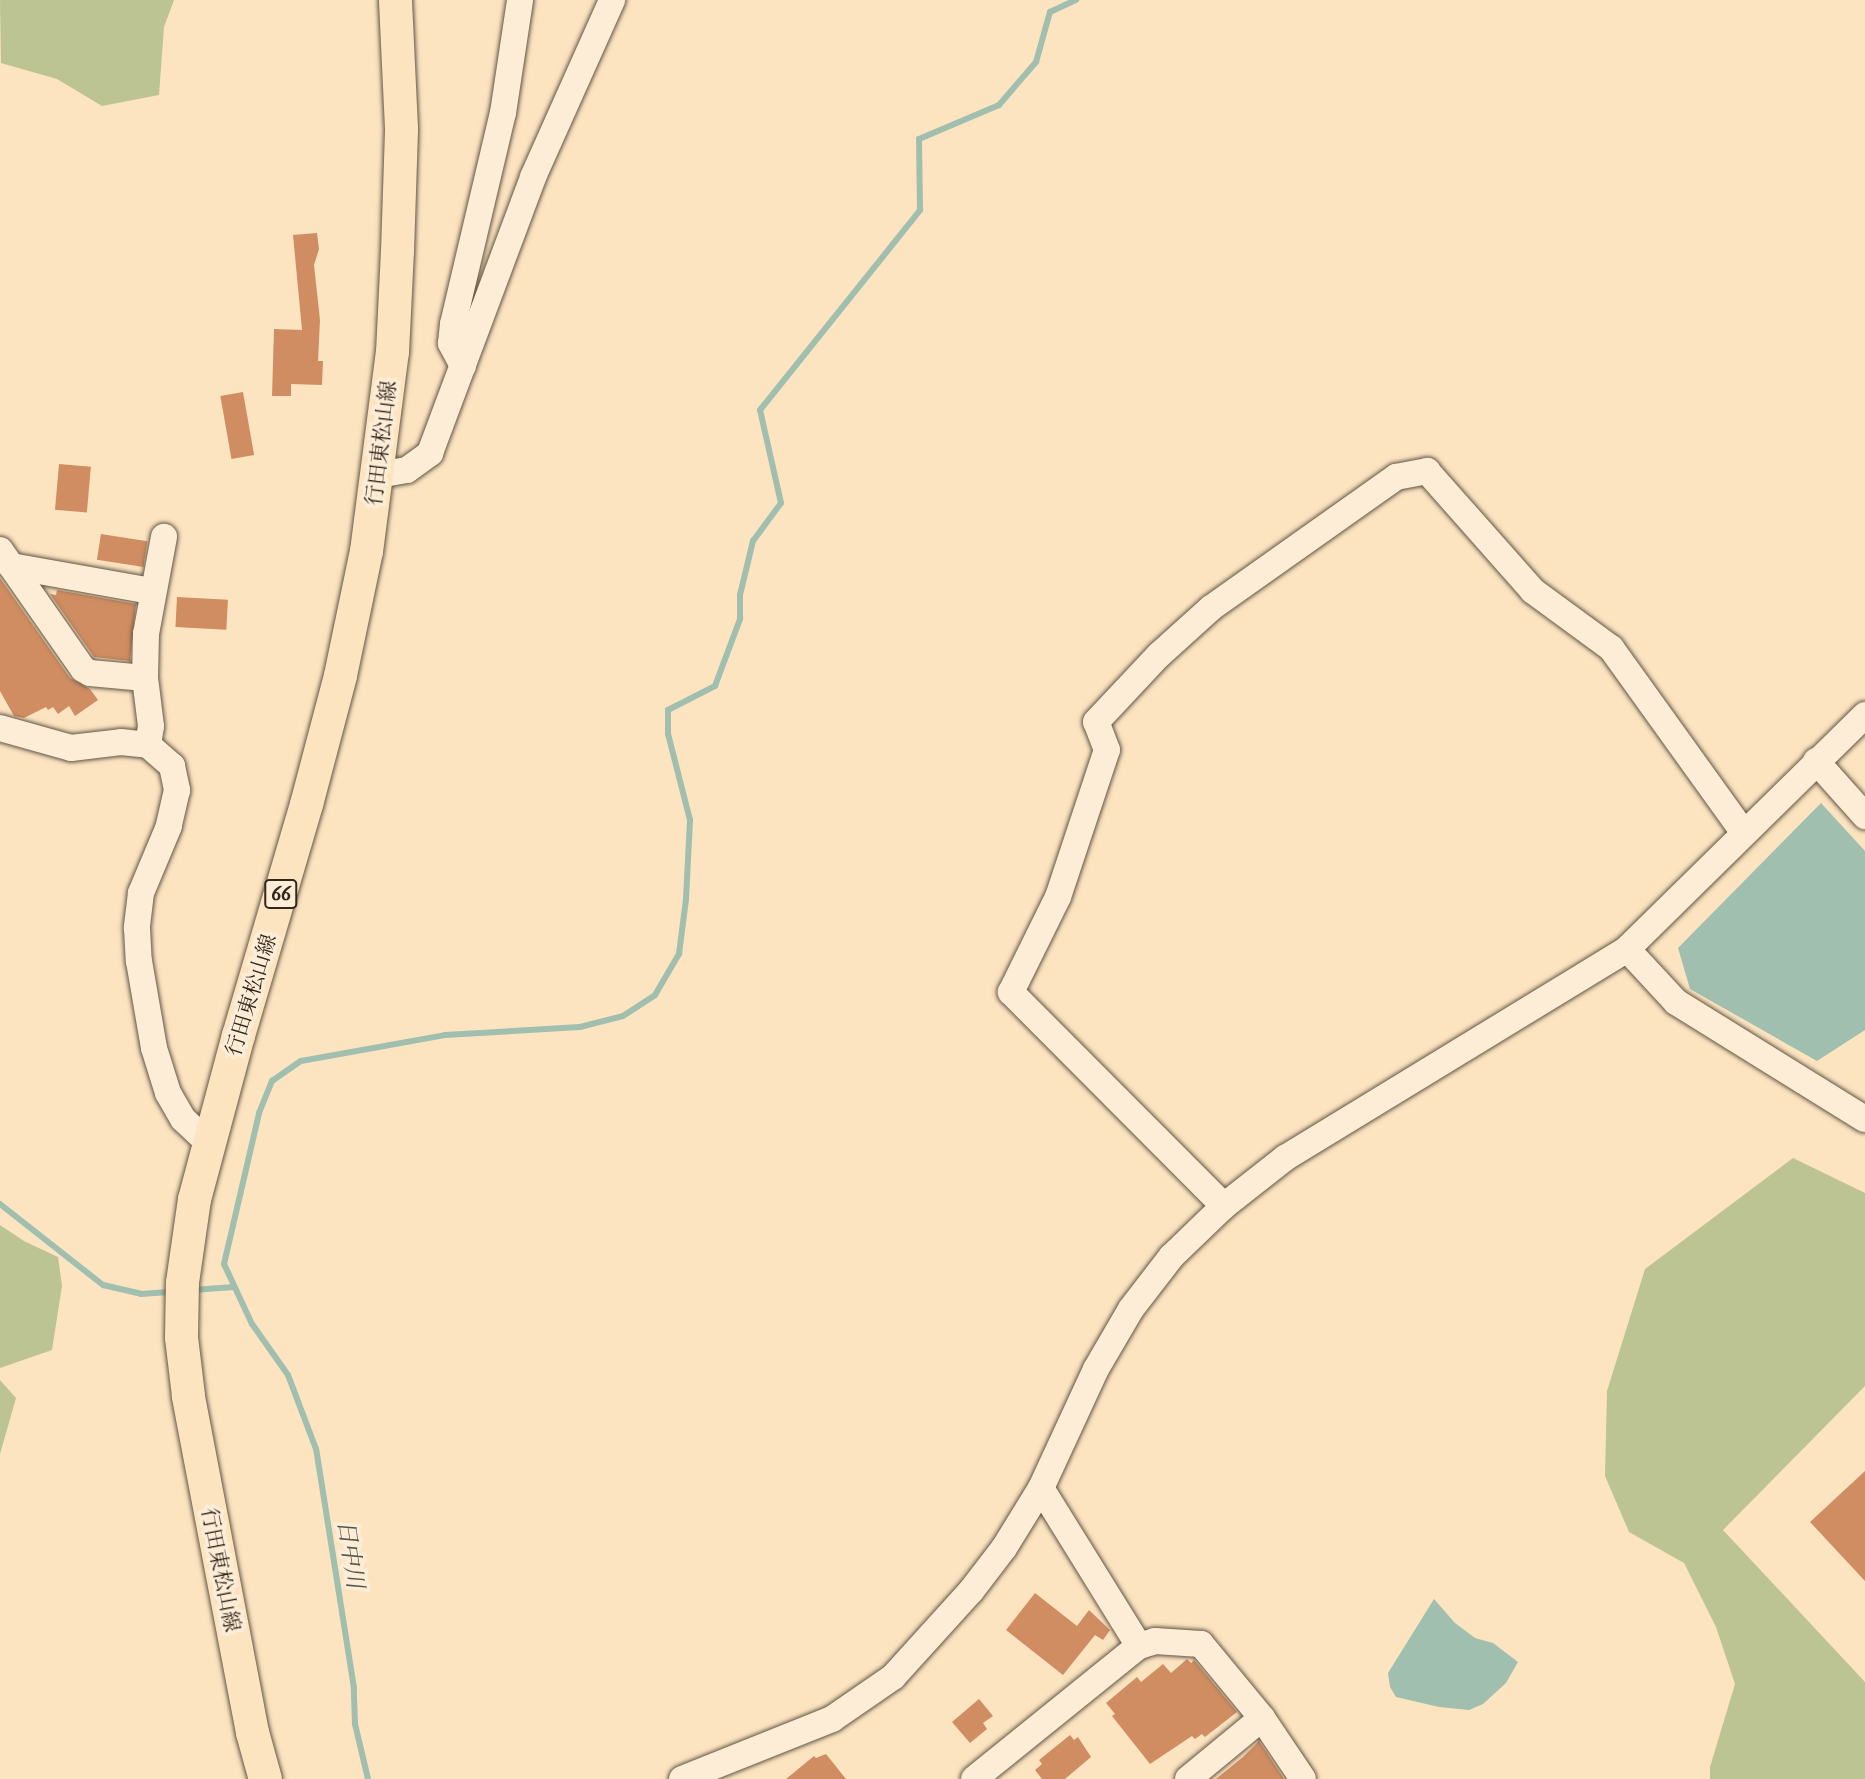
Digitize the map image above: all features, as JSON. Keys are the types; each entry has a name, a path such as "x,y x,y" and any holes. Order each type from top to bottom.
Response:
{"main road":[{"name":"行田東松山線","path":"265,1779 252,1731 188,1395 181,1337 186,1246 209,1143 340,675 366,551 392,352 401,128 395,0"}],"street":[{"path":"463,366 451,343 453,324 503,113 520,0"},
{"path":"378,475 407,470 430,453 533,177 612,0"},
{"path":"1224,1206 1011,992 1058,897 1107,750 1096,722 1158,655 1211,608 1396,477 1427,471 1533,591 1611,648 1744,833"},
{"path":"148,745 151,726 145,678 146,634 164,537"},
{"path":"5,558 152,591"},
{"path":"5,558 83,669 90,673 145,678"},
{"path":"694,1777 832,1719 893,1677 946,1619 1004,1548 1041,1488 1096,1369 1130,1310 1171,1257 1224,1206 1285,1158 1627,949 1865,715"},
{"path":"1,727 71,748 121,742 148,745 172,766 177,790 169,825 141,893 137,928 139,961 154,1048 168,1093 183,1119 209,1143"},
{"path":"1816,761 1865,816"},
{"path":"1627,949 1676,1002 1865,1119"},
{"path":"1041,1488 1139,1646"},
{"path":"974,1779 1139,1646 1155,1641 1201,1644 1262,1718 1303,1779"},
{"path":"1188,1779 1262,1718"}],"green space":[{"path":"0,0 174,0 164,27 159,95 102,106 57,79 1,63"},
{"path":"1793,1158 1865,1193 1865,1386 1723,1530 1865,1682 1865,1779 1710,1779 1710,1767 1735,1684 1716,1627 1684,1563 1629,1532 1605,1476 1607,1391 1645,1269"},
{"path":"0,1225 24,1241 58,1257 62,1286 52,1350 0,1368"},
{"path":"0,1380 16,1398 0,1454"}],"shaded area":[{"path":"1821,803 1865,851 1865,1030 1817,1061 1690,989 1678,948"},
{"path":"1434,1599 1455,1623 1475,1638 1493,1643 1518,1662 1506,1683 1483,1704 1469,1710 1439,1707 1396,1697 1390,1687 1388,1673"}],"building":[{"path":"317,233 319,249 314,265 320,320 318,361 323,361 322,385 291,384 291,396 272,396 274,329 302,330 293,235"},
{"path":"243,392 254,455 231,459 220,396"},
{"path":"59,464 91,467 87,513 55,510"},
{"path":"101,534 147,541 143,567 97,560"},
{"path":"0,578 70,678 90,689 98,700 75,716 69,706 58,714 53,707 48,710 46,707 24,718 14,716 0,691"},
{"path":"57,590 136,604 130,661 94,657 50,594 56,595"},
{"path":"177,597 228,600 226,630 175,627"},
{"path":"1865,1471 1865,1581 1810,1522"},
{"path":"1035,1593 1077,1626 1089,1610 1110,1630 1103,1640 1095,1635 1063,1675 1006,1630"},
{"path":"1187,1659 1191,1663 1194,1660 1237,1712 1205,1737 1202,1734 1195,1739 1192,1736 1150,1764 1112,1716 1115,1714 1106,1703 1137,1677 1141,1682 1163,1664 1171,1673"},
{"path":"979,1699 993,1716 983,1723 987,1729 970,1743 952,1722"},
{"path":"1070,1735 1074,1740 1078,1737 1091,1757 1065,1779 1042,1779 1035,1770 1042,1764 1039,1760"},
{"path":"1259,1741 1284,1779 1216,1779 1243,1757"},
{"path":"826,1754 846,1779 786,1779 814,1756 816,1758"}],"waterway":[{"name":"日中川","path":"368,1779 355,1724 354,1688 316,1449 288,1375 252,1324 224,1264 259,1113 272,1081 301,1061 445,1035 580,1027 623,1016 655,995 679,954 686,899 690,820 668,734 668,710 715,686 740,619 740,595 753,541 781,503 760,410 920,210 919,139 999,105 1036,62 1050,12 1076,0"},
{"path":"0,1204 103,1285 141,1294 172,1292"},
{"path":"193,1290 234,1287"}]}
